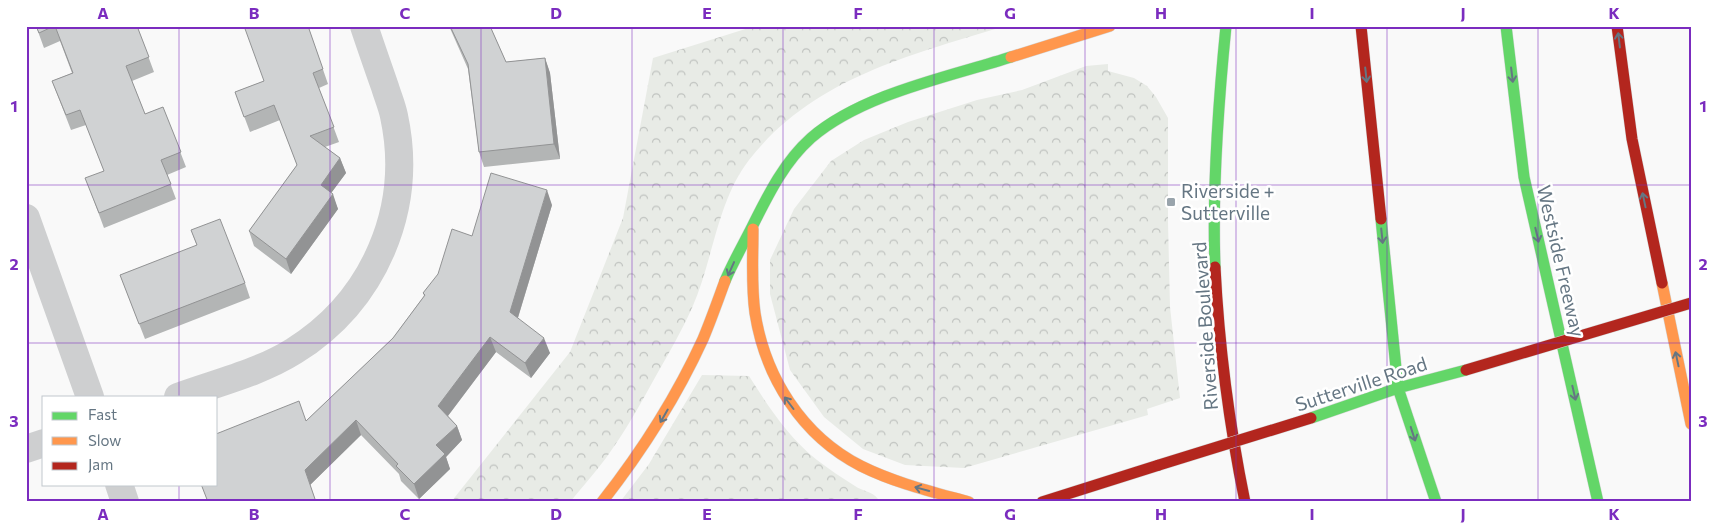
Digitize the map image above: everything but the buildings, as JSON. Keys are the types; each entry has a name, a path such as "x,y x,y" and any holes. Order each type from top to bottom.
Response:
{"main road":[{"path":"602,502 636,459 670,405 699,347 730,269 776,179 789,160 822,130 855,110 878,99 1110,26"},
{"name":"Riverside Boulevard","path":"1226,26 1215,170 1215,264 1225,393 1245,502"},
{"path":"1361,26 1398,388 1436,502"},
{"name":"Westside Freeway","path":"1506,26 1524,177 1598,502"},
{"path":"1618,26 1632,139 1691,424"},
{"path":"753,225 753,289 758,335 765,357 784,396 826,444 859,466 908,486 969,502"},
{"name":"Sutterville Road","path":"1042,502 1311,418 1398,388 1466,370 1691,303"}],"street":[{"path":"181,396 259,368 293,352 324,329 351,302 372,270 390,228 398,184 399,152 394,115 364,26"},
{"path":"26,218 90,396"},
{"path":"26,449 42,444"},
{"path":"120,486 125,502"}],"green space":[{"path":"755,26 1005,26 900,60 866,73 833,89 803,109 775,132 749,160 738,176 722,212 699,290 671,350 620,438 602,464 570,502 451,502 570,352 623,218 653,58"},
{"path":"1108,64 1108,71 1134,78 1147,86 1168,118 1170,307 1180,398 1147,409 1148,415 964,468 905,465 863,449 824,417 790,370 770,294 770,260 794,209 831,161 864,140 908,122 977,100 1022,90 1086,66"},
{"path":"702,375 749,376 771,410 807,451 858,488 876,496 878,499 876,502 620,502 649,464"}],"traffic: fast":[{"path":"1215,267 1216,146 1226,26"},
{"path":"1506,26 1524,177 1598,502"},
{"path":"725,281 777,180 801,147 811,138 832,123 880,98 906,88 1011,57"},
{"path":"1381,219 1398,388 1436,502"},
{"path":"1311,418 1398,388 1466,370"}],"traffic: slow":[{"path":"1011,57 1110,26"},
{"path":"753,229 753,292 760,337 767,360 777,382 804,421 821,438 861,466 901,482 969,502"},
{"path":"602,502 631,463 670,403 703,339 725,281"},
{"path":"1662,283 1691,424"}],"traffic: jam":[{"path":"1361,26 1381,219"},
{"path":"1617,26 1632,139 1662,283"},
{"path":"1215,267 1226,385 1234,444 1245,502"},
{"path":"1466,370 1691,303"},
{"path":"1159,465 1311,418"},
{"path":"1042,502 1159,465"}],"place":[{"name":"Riverside + Sutterville","path":"1171,202"}]}
